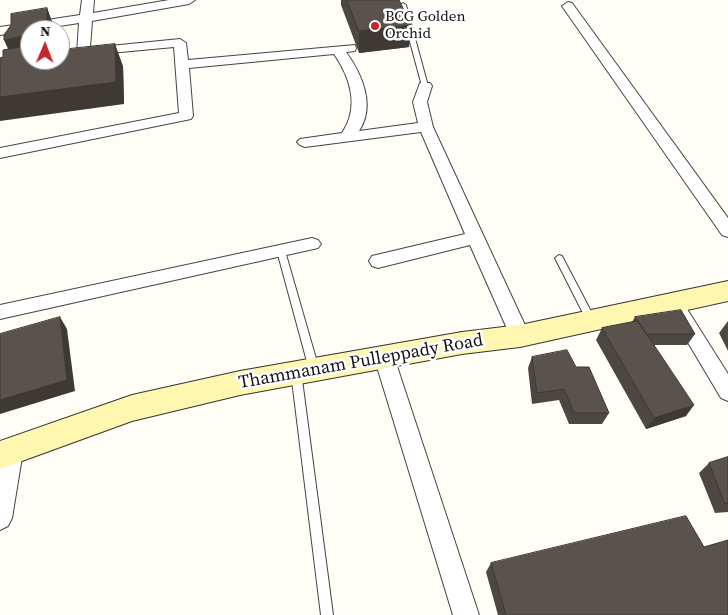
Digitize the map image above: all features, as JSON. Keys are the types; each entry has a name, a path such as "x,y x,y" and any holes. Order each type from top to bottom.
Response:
{"main road":[{"name":"Thammanam Pulleppady Road","path":"6,453 132,408 305,371 462,343 520,336 728,291"}],"street":[{"path":"83,53 88,0"},
{"path":"0,31 188,0"},
{"path":"568,6 728,231"},
{"path":"0,153 186,116 180,44 70,56"},
{"path":"182,65 343,48 360,94 359,114 354,129 346,137"},
{"path":"425,86 420,102 426,127 474,238 520,336"},
{"path":"305,142 426,127"},
{"path":"378,261 474,238"},
{"path":"0,312 312,244"},
{"path":"673,302 728,392"},
{"path":"384,357 466,615"},
{"path":"0,518 6,453"}],"lane":[{"path":"403,5 425,86"},
{"path":"281,251 305,371 327,615"},
{"path":"558,258 591,320"}],"building":[{"path":"347,0 399,0 411,25 359,31"},
{"path":"47,8 47,20 20,20 20,36 4,40 4,35 11,25 11,14"},
{"path":"115,44 116,82 0,97 0,58 3,57 3,50 20,47 20,70 70,70 70,49"},
{"path":"681,310 695,334 646,334 635,317"},
{"path":"60,317 67,380 0,400 0,334"},
{"path":"638,321 694,405 654,418 602,328"},
{"path":"567,350 576,367 589,367 609,413 574,413 564,389 537,393 532,357"},
{"path":"728,457 728,503 725,504 709,463"},
{"path":"686,516 704,547 728,540 728,615 506,615 491,563"}],"place":[{"name":"BCG Golden Orchid","path":"375,26"}]}
